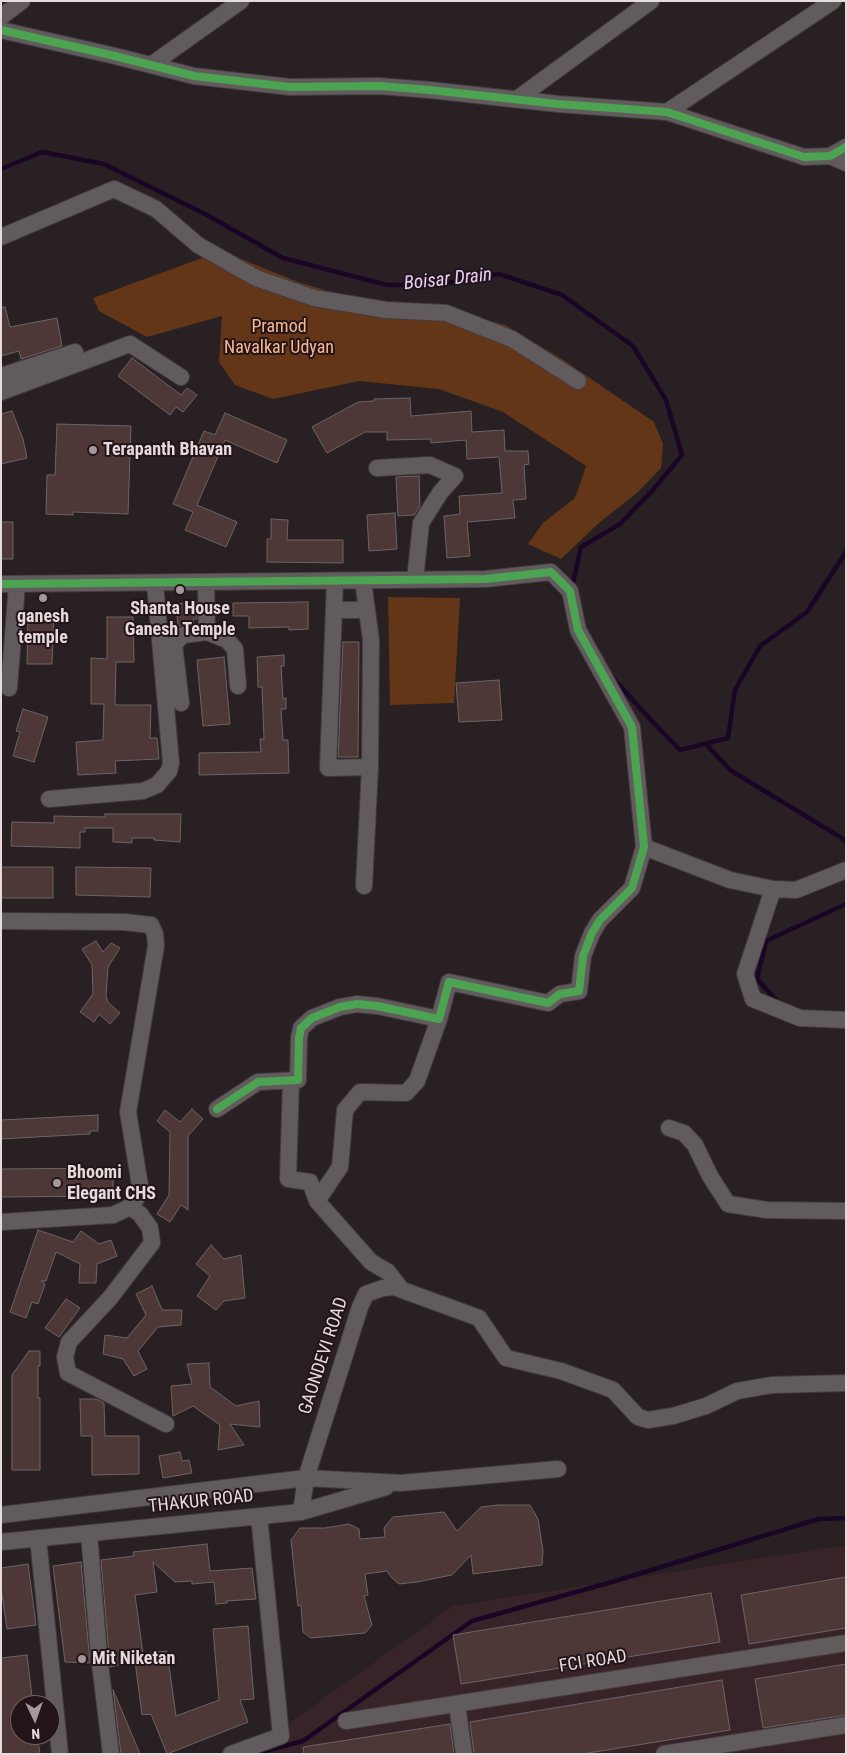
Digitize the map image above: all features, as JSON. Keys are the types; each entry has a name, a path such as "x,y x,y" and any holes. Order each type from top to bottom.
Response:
{"street":[{"path":"1,17 22,1"},
{"path":"150,65 241,1"},
{"path":"517,99 651,1"},
{"path":"667,112 833,1"},
{"path":"1,30 194,76 248,83 290,87 380,86 558,104 667,112 804,157 830,156 846,163"},
{"path":"830,156 846,147"},
{"path":"1,237 114,189 156,208 198,246 256,278 314,298 386,310 446,313 512,339 578,381"},
{"path":"1,392 130,344 181,377"},
{"path":"1,376 75,352"},
{"path":"377,468 430,465 455,476 440,493 421,523 415,580"},
{"path":"9,688 9,584 155,584 485,579 551,572 570,591 578,630 632,727 644,847 632,888 600,920 592,934 583,956 579,991 560,994 548,1003 449,982 439,1019 417,1081 406,1093 360,1092 345,1110 340,1167 317,1201"},
{"path":"335,581 328,768 370,767"},
{"path":"363,581 371,640 370,767 364,886"},
{"path":"206,583 207,632"},
{"path":"49,799 143,791 157,785 169,771 171,763 155,584"},
{"path":"334,610 367,610"},
{"path":"181,703 174,644 183,635 207,632 227,640 235,648 238,686"},
{"path":"644,847 730,880 773,889 796,890 846,870"},
{"path":"773,889 745,974 753,999 800,1018 846,1020"},
{"path":"1,921 124,922 151,925 155,934 156,946 128,1112 141,1192 130,1207 113,1216 1,1222"},
{"path":"217,1109 258,1082 298,1080 301,1028 312,1018 340,1007 357,1004 377,1006 439,1019"},
{"path":"291,1080 288,1117 288,1179 310,1182 317,1201 371,1262 388,1272 401,1290"},
{"path":"669,1128 684,1133 695,1145 710,1176 728,1204 768,1210 846,1211"},
{"path":"130,1207 140,1214 150,1228 152,1243 110,1298 69,1342 65,1357 68,1373 166,1424"},
{"name":"GAONDEVI ROAD","path":"306,1478 360,1307 366,1294 383,1288 394,1287 479,1318 506,1358 561,1371 613,1390 638,1417 648,1420 673,1416 706,1406 737,1391 787,1384 846,1383"},
{"name":"THAKUR ROAD","path":"1,1515 306,1478 400,1483 558,1469"},
{"path":"301,1512 306,1478"},
{"name":"THAKUR ROAD","path":"2,1538 38,1538 301,1512 400,1483"},
{"path":"232,1754 280,1736 259,1516"},
{"path":"89,1533 99,1656 111,1754"},
{"path":"38,1538 60,1754"},
{"name":"FCI ROAD","path":"346,1721 846,1643"},
{"path":"457,1704 464,1754"},
{"path":"664,1754 846,1725"}],"shaded area":[{"path":"846,1545 846,1754 246,1754 453,1606"}],"green space":[{"name":"Pramod Navalkar Udyan","path":"221,251 298,282 371,304 452,310 505,325 562,359 654,422 663,444 661,468 637,493 600,522 561,559 528,544 543,523 575,498 586,466 503,412 439,389 359,381 273,399 235,385 219,362 222,316 147,337 99,311 93,298"},
{"path":"388,597 460,598 454,703 390,705"}],"building":[{"path":"5,307 10,327 57,318 62,346 21,359 19,351 1,356 1,308"},
{"path":"132,358 181,395 187,388 197,395 183,412 176,407 170,415 118,376"},
{"path":"410,398 411,416 471,411 472,432 504,430 505,451 528,451 529,464 524,465 526,499 513,500 515,518 467,522 470,556 447,558 444,516 460,514 459,496 502,493 499,457 467,459 466,440 431,443 431,439 387,440 387,432 365,432 327,453 312,427 358,402 374,401 374,399"},
{"path":"12,411 23,439 27,458 1,464 1,414"},
{"path":"225,413 287,440 277,463 225,440 197,505 237,522 226,547 185,530 193,512 173,504 204,431 215,435"},
{"name":"Terapanth Bhavan","path":"57,424 131,426 128,514 73,512 73,515 46,514 47,475 55,475"},
{"path":"419,476 420,506 414,515 398,516 396,477"},
{"path":"395,513 397,549 369,551 367,515"},
{"path":"271,519 288,520 287,540 343,540 343,563 267,562 267,539 271,539"},
{"path":"1,522 13,522 13,559 1,559"},
{"path":"196,602 197,619 193,619 194,624 178,626 176,604"},
{"path":"308,602 308,629 289,630 289,627 249,628 249,616 233,616 233,603"},
{"path":"28,615 54,615 52,664 27,664"},
{"path":"107,617 133,617 134,662 116,662 115,705 151,705 150,738 157,738 159,759 115,761 116,773 78,775 76,742 103,740 104,704 91,704 91,658 107,659"},
{"path":"343,642 359,642 358,757 338,757"},
{"path":"284,655 284,666 281,666 283,699 286,698 286,709 281,709 283,740 288,740 289,773 199,775 199,753 261,752 260,739 264,739 262,687 258,687 257,657"},
{"path":"224,657 230,724 203,726 197,660"},
{"path":"499,680 502,720 459,722 456,683"},
{"path":"23,709 48,717 34,762 13,756 20,732 16,731"},
{"path":"105,814 181,814 180,842 154,840 154,838 132,838 132,843 113,842 113,828 85,828 85,832 80,832 80,848 11,846 12,822 54,823 54,816 105,817"},
{"path":"1,867 53,867 53,898 1,898"},
{"path":"76,867 151,868 150,897 76,895"},
{"path":"96,941 103,952 111,943 120,948 108,967 106,996 108,1002 120,1013 110,1024 99,1014 94,1022 80,1012 93,994 92,965 82,949"},
{"path":"192,1109 203,1119 188,1136 188,1210 181,1205 170,1222 157,1214 169,1195 170,1132 157,1121 165,1110 180,1122"},
{"path":"98,1115 98,1131 90,1131 90,1134 1,1139 1,1120"},
{"name":"Bhoomi Elegant CHS","path":"113,1168 113,1196 1,1197 1,1169"},
{"path":"38,1230 73,1242 81,1231 99,1244 111,1240 117,1256 97,1264 96,1283 79,1283 80,1264 56,1252 46,1281 41,1281 45,1284 38,1304 32,1302 26,1318 10,1312"},
{"path":"211,1245 224,1259 241,1255 245,1298 224,1301 216,1310 197,1296 210,1276 196,1264"},
{"path":"152,1286 162,1310 182,1310 181,1325 158,1327 138,1351 147,1369 134,1376 123,1359 103,1354 105,1335 127,1338 146,1315 136,1294"},
{"path":"66,1299 80,1308 59,1337 45,1328"},
{"path":"29,1351 40,1351 38,1398 40,1398 40,1470 12,1470 12,1375"},
{"path":"209,1363 210,1387 236,1406 259,1401 260,1427 230,1424 244,1445 218,1450 220,1425 193,1406 173,1416 171,1386 192,1384 187,1364"},
{"path":"80,1399 96,1399 104,1403 105,1436 139,1436 139,1474 92,1475 92,1436 81,1436"},
{"path":"180,1452 182,1461 189,1460 192,1473 163,1478 159,1456"},
{"path":"530,1505 538,1519 543,1551 542,1565 473,1574 471,1555 452,1575 417,1582 399,1584 387,1571 365,1574 368,1595 364,1596 372,1625 365,1633 311,1638 303,1632 301,1605 298,1606 291,1540 300,1528 325,1528 349,1524 359,1529 360,1539 385,1537 384,1528 393,1517 444,1512 457,1531 481,1507"},
{"path":"207,1544 210,1571 252,1568 256,1599 227,1601 227,1603 216,1604 214,1582 192,1584 192,1581 175,1582 153,1562 157,1592 135,1595 143,1654 167,1651 176,1716 219,1700 213,1629 248,1626 254,1699 240,1700 248,1722 167,1754 151,1714 142,1715 135,1661 110,1667 101,1560 134,1556 133,1552"},
{"path":"81,1562 90,1663 65,1662 53,1566"},
{"path":"28,1564 36,1625 7,1629 1,1588 1,1568"},
{"path":"846,1577 846,1628 749,1644 741,1595"},
{"path":"711,1593 720,1642 461,1684 453,1635"},
{"path":"27,1655 32,1695 10,1695 10,1745 39,1745 40,1754 1,1754 1,1658"},
{"path":"846,1664 846,1715 763,1728 755,1679"},
{"path":"722,1680 730,1730 582,1754 474,1754 470,1722"},
{"path":"113,1690 122,1711 140,1754 121,1754"},
{"path":"450,1724 454,1754 304,1754 303,1747"}],"waterway":[{"name":"Boisar Drain","path":"1,169 42,152 104,164 205,214 283,258 387,285 435,285 499,274 562,295 633,346 666,400 682,455 652,491 620,524 581,547 572,587"},
{"path":"612,677 680,750 728,738 735,690 760,646 807,612 846,552"},
{"path":"706,744 730,770 845,840 846,843"},
{"path":"780,1004 757,979 766,941 846,904"},
{"path":"262,1752 303,1741 472,1621 612,1582 819,1519 846,1518"}],"cycle path":[{"path":"1,30 194,76 290,87 379,86 558,104 667,112 804,157 830,156 846,147"},
{"path":"1,584 485,579 551,572 570,591 578,630 632,727 644,847 632,888 600,920 592,933 583,956 579,991 560,994 548,1003 449,982 439,1019 377,1006 357,1004 340,1007 312,1018 301,1028 298,1080 258,1082 217,1109"}],"place":[{"name":"Terapanth Bhavan","path":"93,450"},
{"name":"Shanta House Ganesh Temple","path":"180,590"},
{"name":"ganesh temple","path":"43,598"},
{"name":"Bhoomi Elegant CHS","path":"57,1183"},
{"name":"Mit Niketan","path":"82,1659"}]}
